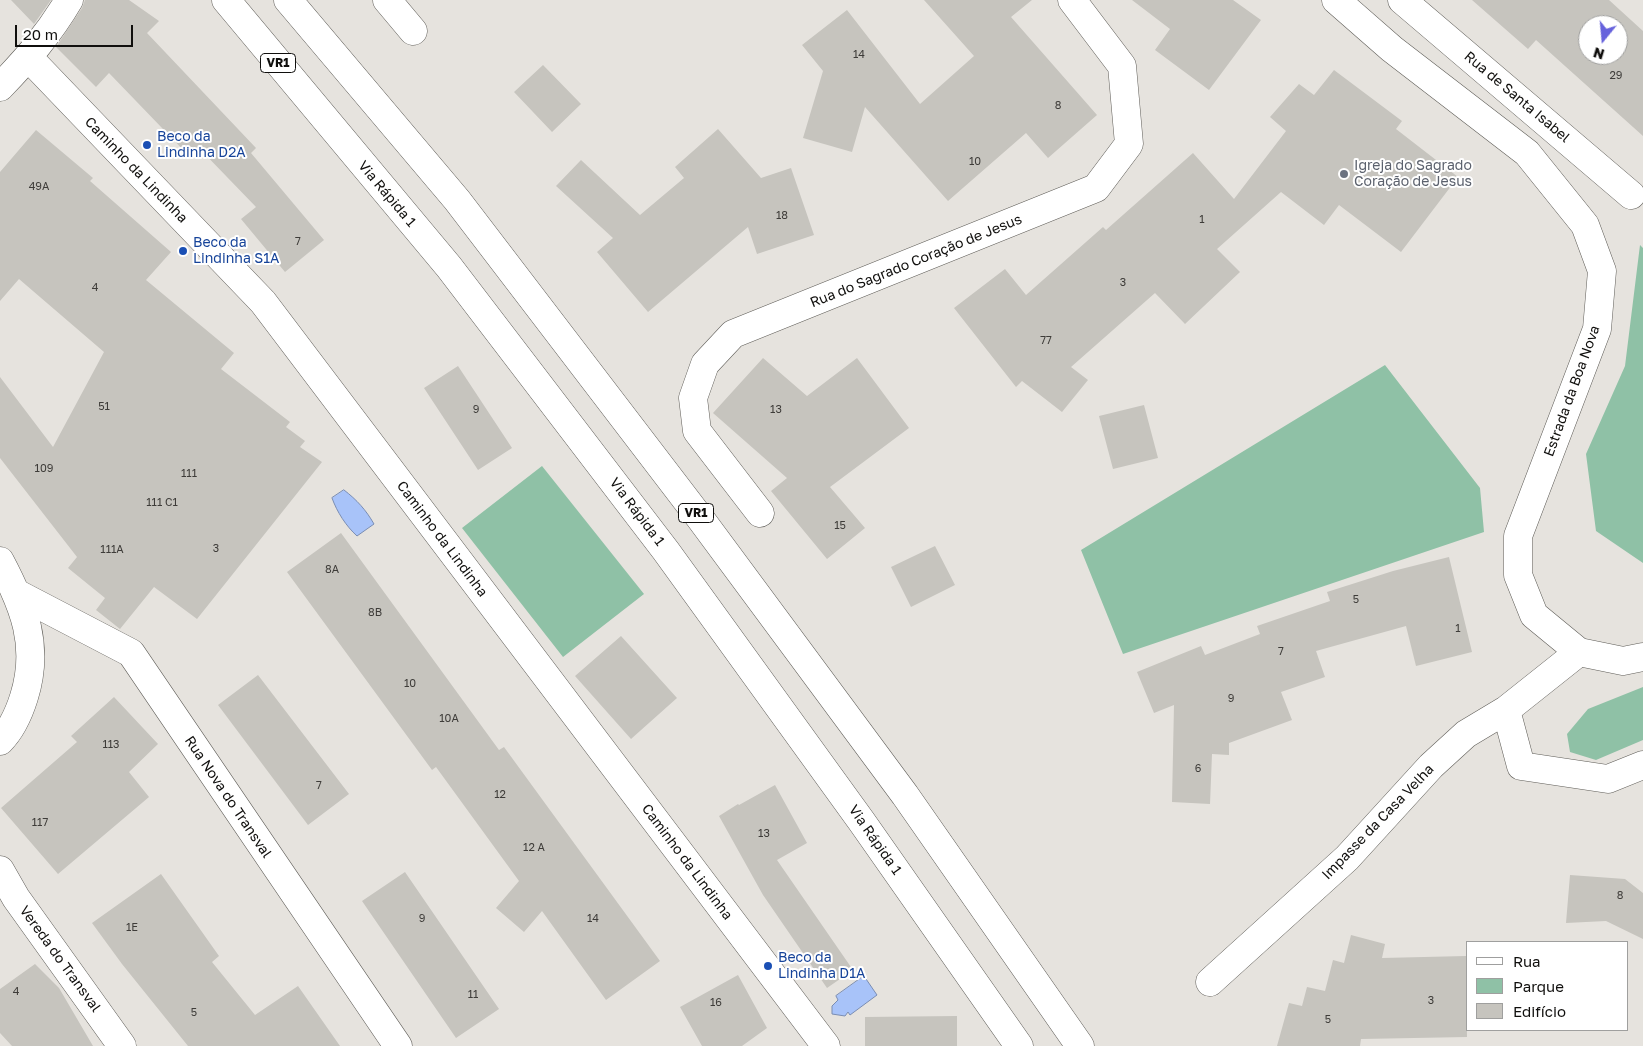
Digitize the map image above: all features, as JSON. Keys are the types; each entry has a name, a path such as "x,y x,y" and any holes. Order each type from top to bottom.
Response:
{"main road":[{"path":"0,87 28,58 52,28 69,0"},
{"name":"Via Rápida 1","path":"226,0 449,267 666,551 862,822 1019,1046"},
{"name":"VR1","path":"288,0 456,200 700,518 904,795 1080,1046"},
{"path":"386,0 413,30"},
{"name":"Rua do Sagrado Coração de Jesus","path":"760,513 697,431 693,398 706,364 733,334 1096,188 1129,144 1122,66 1072,0"},
{"name":"Estrada da Boa Nova","path":"1336,0 1392,49 1527,153 1585,226 1602,271 1597,329 1518,536 1518,575 1534,614 1579,652 1623,661 1643,656"},
{"name":"Rua de Santa Isabel","path":"1402,0 1631,195"},
{"name":"Caminho da Lindinha","path":"28,58 263,302 826,1046"},
{"path":"0,561 18,594 27,622 31,668 18,713 0,741"},
{"name":"Rua Nova do Transval","path":"18,594 131,653 398,1046"},
{"name":"Impasse da Casa Velha","path":"1210,982 1347,858 1431,766 1466,734 1506,710 1579,652"},
{"path":"1506,710 1520,766 1608,779 1643,765"},
{"name":"Vereda do Transval","path":"0,870 8,904 122,1046"}],"green space":[{"path":"1640,245 1643,248 1643,563 1596,531 1586,454 1625,366"},
{"path":"1385,365 1480,488 1484,532 1123,654 1081,550"},
{"path":"542,466 644,594 563,657 462,528"},
{"path":"1643,687 1643,740 1596,760 1570,752 1567,734 1588,709"}],"water":[{"path":"344,490 361,506 374,524 357,536 342,518 332,498"},
{"path":"864,976 877,995 850,1015 848,1012 845,1016 832,1014 832,1006 838,1000 836,996"}],"building":[{"path":"11,0 51,0 34,24"},
{"path":"85,0 129,0 159,21 147,33 256,148 251,153 324,240 285,272 241,219 256,207 198,147 189,156 109,73 96,87 56,47 82,8"},
{"path":"924,0 1032,0 1011,17 1097,115 1048,158 1026,133 948,201 865,107 852,152 803,138 823,71 802,45 847,10 920,104 974,56"},
{"path":"1132,0 1233,0 1261,20 1209,90 1155,50 1170,29"},
{"path":"1472,0 1609,0 1625,15 1578,15 1578,65 1628,65 1628,17 1643,31 1643,136 1536,40 1528,49"},
{"path":"543,65 581,104 552,132 514,92"},
{"path":"1334,70 1402,121 1396,129 1458,177 1401,252 1339,205 1324,225 1281,192 1217,249 1240,272 1185,324 1155,293 1071,367 1088,380 1062,412 1022,381 1016,387 954,308 1005,269 1026,295 1103,227 1106,230 1193,153 1234,199 1286,131 1270,117 1299,84 1314,95"},
{"path":"718,129 761,178 791,168 814,235 757,254 748,227 648,312 597,252 613,238 556,186 581,160 640,215 684,178 675,167"},
{"path":"36,130 93,178 90,181 171,252 146,280 234,353 221,369 290,422 286,427 305,441 300,447 322,462 197,619 154,587 120,629 96,610 105,598 68,568 77,557 0,458 0,377 53,447 104,352 19,279 0,301 0,172"},
{"path":"763,358 807,396 857,358 909,428 830,487 865,528 827,559 771,491 787,478 713,413"},
{"path":"458,366 512,448 478,470 424,388"},
{"path":"1144,405 1158,458 1113,469 1099,416"},
{"path":"341,533 499,750 504,747 660,961 606,1000 542,911 524,932 496,908 519,881 436,767 432,770 287,572"},
{"path":"935,546 955,585 911,607 891,567"},
{"path":"1449,557 1472,652 1416,666 1406,626 1316,651 1325,677 1281,692 1292,720 1229,743 1229,755 1212,754 1210,804 1172,802 1174,705 1154,713 1137,672 1201,646 1205,655 1260,634 1257,626 1330,601 1327,592 1393,571"},
{"path":"621,636 677,698 631,739 575,676"},
{"path":"258,675 349,794 308,825 218,705"},
{"path":"114,697 158,744 129,772 149,797 58,874 1,808 77,742 71,736"},
{"path":"775,785 807,843 777,860 853,970 827,988 763,895 719,816"},
{"path":"405,872 499,1009 456,1038 362,901"},
{"path":"161,874 219,956 212,962 255,1015 298,986 340,1046 188,1046 122,964 92,923"},
{"path":"1570,875 1625,879 1643,893 1643,939 1606,921 1566,923"},
{"path":"1351,935 1385,944 1382,958 1466,956 1467,1037 1361,1039 1360,1046 1277,1046 1289,1003 1302,1006 1307,987 1325,991 1333,960 1344,963"},
{"path":"35,964 59,988 93,1046 12,1046 0,1033 0,989"},
{"path":"738,975 767,1028 742,1046 702,1046 680,1007"},
{"path":"957,1016 957,1046 865,1046 865,1017"}],"place":[{"name":"Beco da Lindinha D2A","path":"147,145"},
{"name":"Igreja do Sagrado Coração de Jesus","path":"1344,174"},
{"name":"Beco da Lindinha S1A","path":"183,251"},
{"name":"Beco da Lindinha D1A","path":"768,966"}]}
